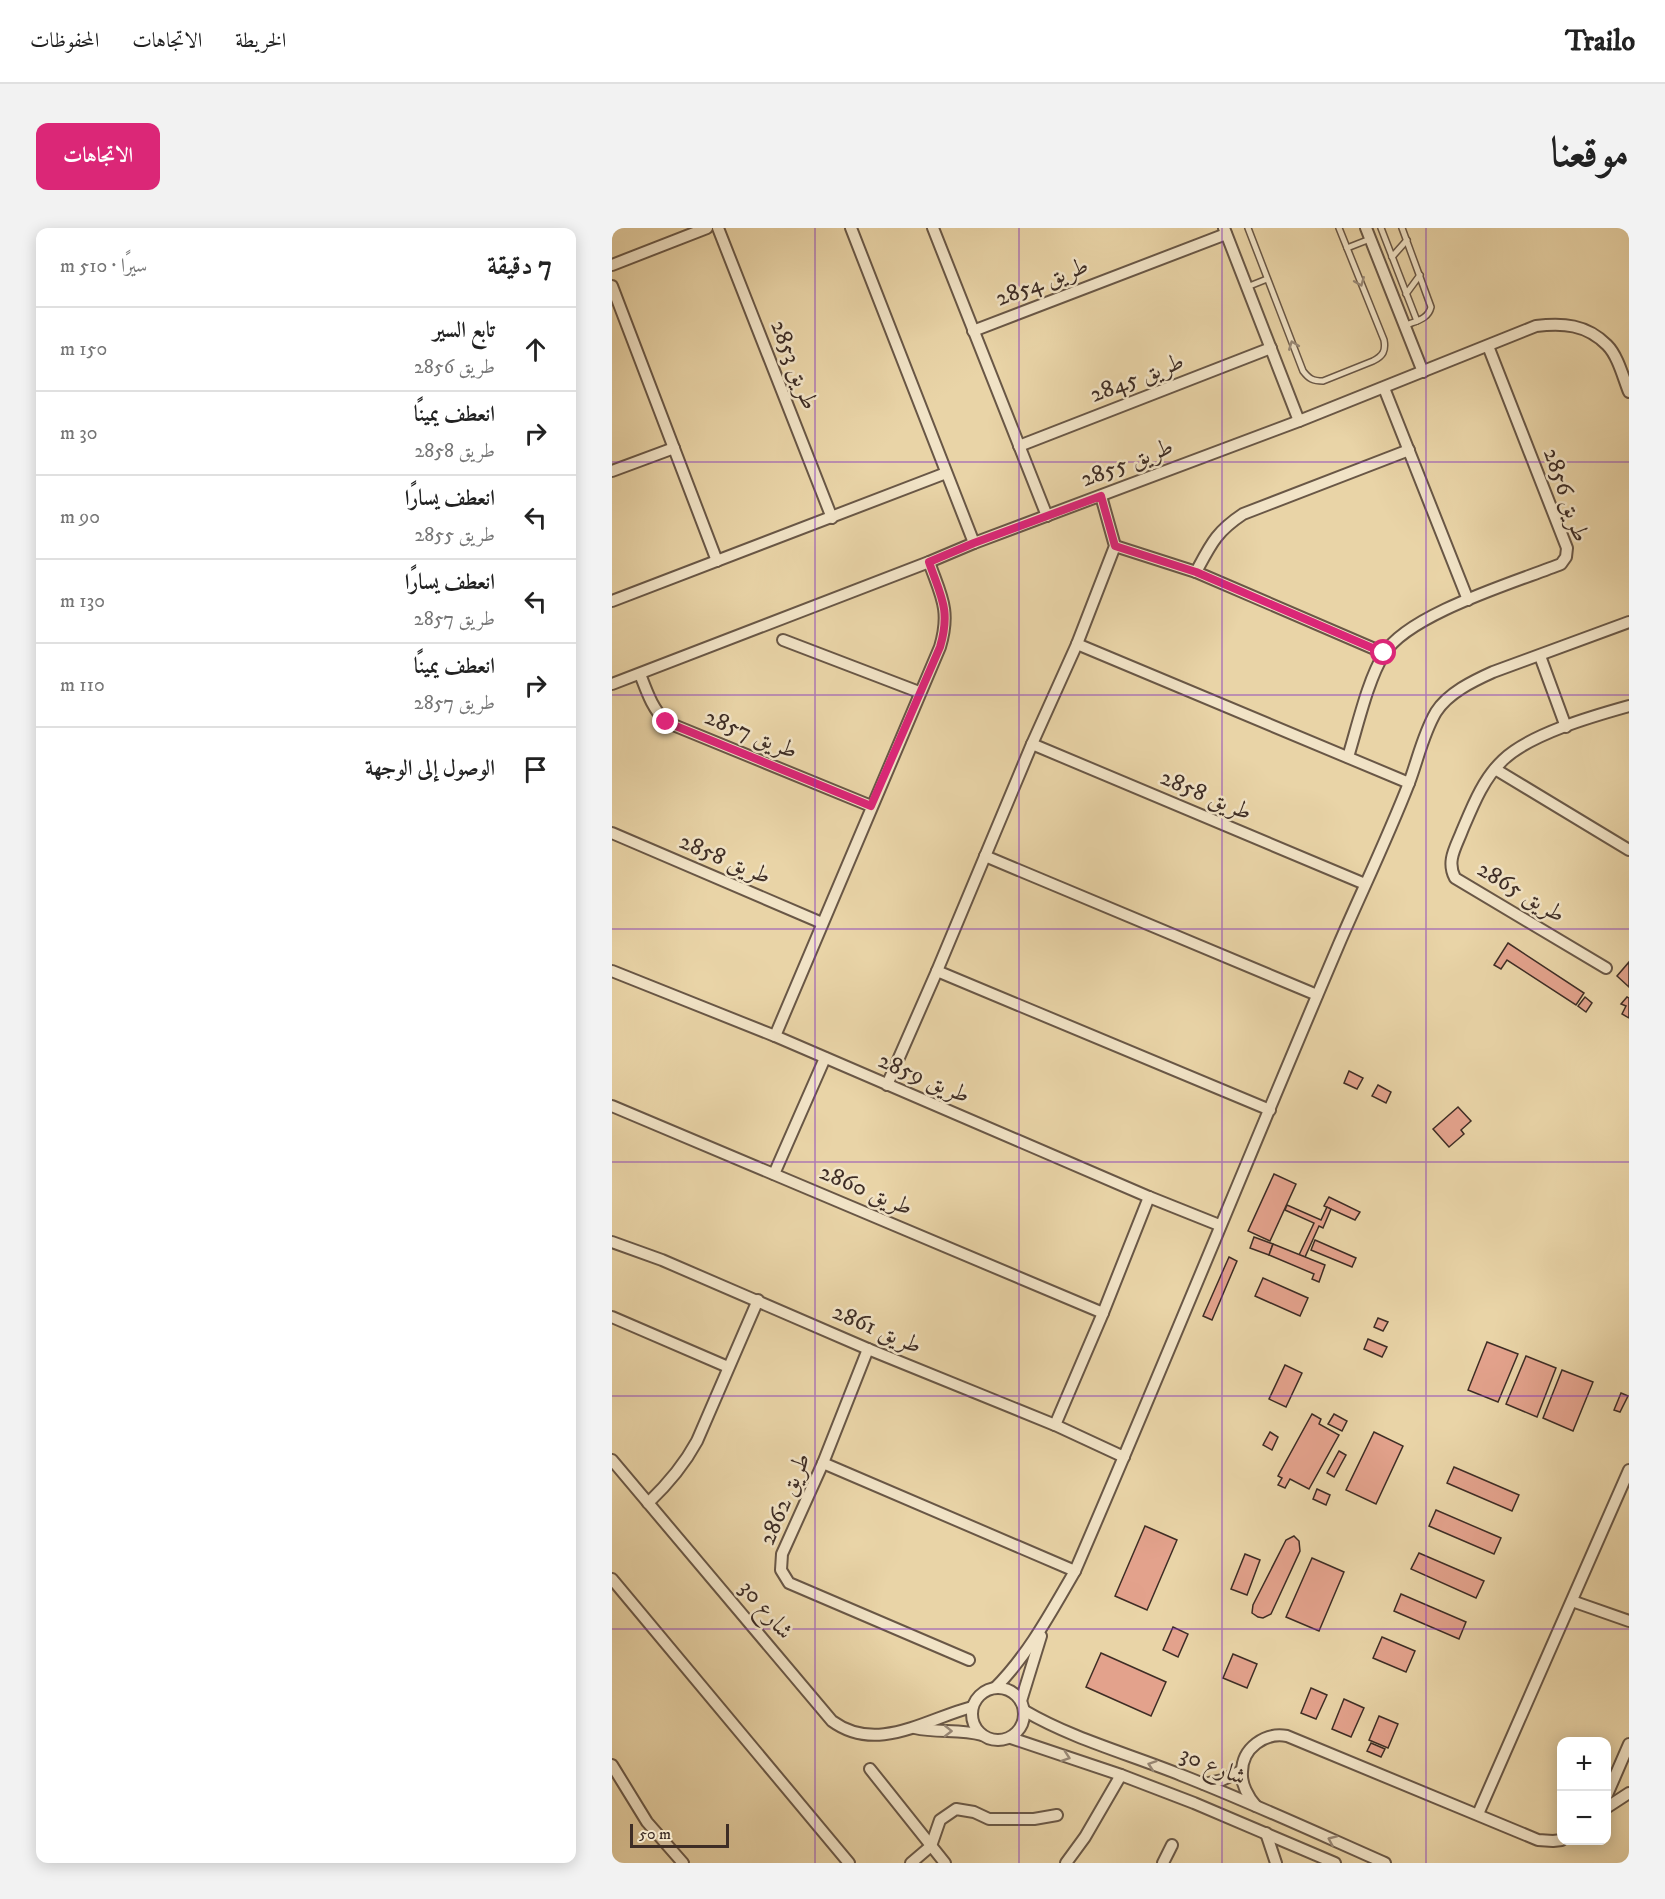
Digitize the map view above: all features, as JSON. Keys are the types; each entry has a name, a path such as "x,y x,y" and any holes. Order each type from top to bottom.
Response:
{"street":[{"path":"612,265 707,228"},
{"name":"طريق 2853","path":"718,228 832,518"},
{"path":"851,228 974,543"},
{"path":"933,228 1047,516"},
{"path":"1366,228 1423,372"},
{"name":"طريق 2854","path":"973,331 1225,231 1299,421"},
{"path":"612,286 717,561"},
{"name":"طريق 2855","path":"612,684 974,543 1299,421 1536,326 1559,323 1575,325 1608,345 1619,365 1629,392"},
{"name":"طريق 2856","path":"1348,757 1371,683 1384,653 1401,635 1423,619 1561,564 1566,557 1567,548 1563,537 1488,346"},
{"name":"طريق 2845","path":"1019,446 1271,348"},
{"path":"1384,388 1468,600"},
{"path":"612,471 674,448"},
{"path":"1196,572 1214,539 1226,526 1243,514 1409,450"},
{"path":"612,601 946,473"},
{"path":"887,1085 1077,644 1115,546 1101,496"},
{"path":"1115,546 1196,572 1384,653"},
{"path":"775,1036 940,647 945,631 946,614 929,562"},
{"path":"995,1688 1019,1662 1045,1624 1075,1571 1437,710 1471,682 1629,622"},
{"path":"783,640 919,692"},
{"path":"1077,644 1408,783"},
{"path":"1540,656 1566,727"},
{"name":"طريق 2857","path":"640,674 650,700 666,722 871,806"},
{"name":"طريق 2865","path":"1606,968 1455,878 1451,869 1451,859 1471,807 1504,759 1521,747 1566,727 1629,706"},
{"name":"طريق 2858","path":"1032,744 1365,884"},
{"path":"1495,769 1629,850"},
{"name":"طريق 2858","path":"612,833 822,923"},
{"path":"985,856 1317,995"},
{"name":"طريق 2859","path":"612,971 775,1036 1219,1225"},
{"path":"938,971 1270,1110"},
{"path":"774,1174 825,1058"},
{"name":"طريق 2860","path":"612,1106 1103,1313"},
{"path":"1054,1425 1103,1313 1149,1197"},
{"name":"طريق 2861","path":"612,1242 758,1300 868,1349 1054,1425 1124,1457"},
{"path":"648,1503 672,1480 698,1441 758,1300"},
{"path":"612,1317 728,1367"},
{"name":"طريق 2862","path":"868,1349 823,1463 782,1554 781,1570 789,1583 969,1660"},
{"name":"شارع 30","path":"612,1460 832,1721 854,1733 871,1736 914,1728 972,1707 985,1691 995,1688 1005,1689 1015,1693 1023,1706 1043,1722 1204,1784 1385,1863"},
{"path":"823,1463 1075,1571"},
{"path":"1478,1814 1629,1470"},
{"path":"612,1579 849,1863"},
{"path":"1572,1601 1629,1621"},
{"path":"1011,1738 1024,1722 1023,1706 1045,1624"},
{"path":"972,1707 971,1718 975,1728 982,1735"},
{"name":"شارع 30","path":"914,1728 929,1731 971,1732 991,1740 1001,1741 1011,1738 1121,1775 1266,1833 1329,1862"},
{"path":"1256,1806 1248,1797 1241,1771 1251,1749 1260,1740 1273,1735 1287,1736 1538,1840 1557,1840"},
{"path":"1609,1791 1629,1744"},
{"path":"612,1765 647,1822 683,1863"},
{"path":"870,1769 945,1863"},
{"path":"1204,1784 1222,1780 1241,1771"},
{"path":"1066,1863 1086,1837 1121,1775"},
{"path":"1611,1805 1629,1793"},
{"path":"911,1863 931,1846 940,1821 956,1809 974,1812 989,1819 1034,1819 1056,1815"},
{"path":"1266,1833 1276,1863"},
{"path":"1163,1863 1172,1845"}],"lane":[{"path":"1248,228 1308,378 1315,381 1323,381 1373,361 1381,357 1385,349 1384,340 1339,228"},
{"path":"1381,228 1417,321"},
{"path":"1402,228 1431,307 1428,315 1404,326"},
{"path":"1347,248 1371,239"},
{"path":"1392,257 1407,240"},
{"path":"1406,294 1420,275"},
{"path":"1247,287 1267,279"}],"building":[{"path":"1508,943 1584,993 1576,1005 1507,960 1501,969 1494,965"},
{"path":"1629,962 1629,987 1617,976"},
{"path":"1585,997 1592,1003 1586,1012 1578,1006"},
{"path":"1627,997 1629,998 1629,1018 1622,1014 1626,1006 1621,1004"},
{"path":"1349,1071 1363,1078 1357,1089 1344,1083"},
{"path":"1378,1085 1391,1092 1386,1103 1372,1096"},
{"path":"1458,1107 1471,1121 1461,1130 1464,1134 1449,1147 1433,1129"},
{"path":"1274,1174 1296,1184 1270,1241 1248,1231"},
{"path":"1329,1197 1360,1212 1355,1220 1324,1206"},
{"path":"1287,1205 1321,1220 1327,1207 1331,1209 1323,1228 1319,1226 1305,1257 1299,1255 1314,1223 1285,1210"},
{"path":"1254,1237 1273,1244 1269,1255 1250,1248"},
{"path":"1315,1240 1356,1258 1352,1267 1311,1250"},
{"path":"1273,1244 1325,1265 1319,1282 1312,1279 1314,1274 1269,1255"},
{"path":"1229,1257 1237,1261 1212,1320 1203,1316"},
{"path":"1263,1278 1308,1298 1300,1316 1255,1296"},
{"path":"1378,1318 1388,1322 1383,1331 1374,1327"},
{"path":"1368,1339 1387,1347 1382,1357 1364,1349"},
{"path":"1487,1342 1518,1354 1498,1402 1468,1390"},
{"path":"1526,1356 1556,1368 1537,1417 1506,1404"},
{"path":"1285,1365 1302,1373 1286,1407 1269,1399"},
{"path":"1562,1370 1593,1382 1573,1431 1543,1418"},
{"path":"1621,1393 1628,1396 1620,1412 1614,1410"},
{"path":"1312,1414 1321,1419 1319,1424 1339,1435 1309,1489 1290,1479 1285,1488 1278,1485 1282,1478 1278,1476"},
{"path":"1334,1414 1347,1421 1342,1431 1328,1424"},
{"path":"1270,1432 1278,1437 1272,1450 1263,1445"},
{"path":"1374,1432 1403,1446 1376,1504 1346,1490"},
{"path":"1339,1451 1346,1455 1334,1477 1327,1473"},
{"path":"1454,1467 1519,1495 1512,1511 1447,1483"},
{"path":"1317,1489 1330,1495 1326,1505 1313,1499"},
{"path":"1436,1510 1501,1538 1494,1554 1429,1526"},
{"path":"1145,1526 1177,1540 1147,1610 1115,1596"},
{"path":"1294,1536 1299,1541 1300,1551 1271,1614 1263,1618 1258,1617 1252,1613 1253,1605 1286,1540"},
{"path":"1419,1553 1484,1581 1476,1598 1411,1569"},
{"path":"1245,1554 1260,1560 1247,1595 1231,1589"},
{"path":"1312,1558 1344,1572 1319,1631 1286,1617"},
{"path":"1401,1594 1466,1622 1459,1639 1394,1611"},
{"path":"1173,1627 1188,1634 1178,1657 1163,1650"},
{"path":"1382,1637 1415,1651 1406,1672 1373,1658"},
{"path":"1101,1653 1166,1682 1151,1716 1086,1687"},
{"path":"1233,1654 1257,1664 1247,1688 1223,1678"},
{"path":"1311,1688 1327,1695 1316,1719 1301,1713"},
{"path":"1344,1699 1364,1708 1351,1737 1332,1729"},
{"path":"1379,1716 1398,1724 1388,1748 1369,1740"},
{"path":"1371,1743 1385,1749 1381,1757 1367,1751"}],"route":[{"path":"666,722 871,806 945,631 946,614 929,562 1101,496 1115,546 1196,572 1384,653"}]}
